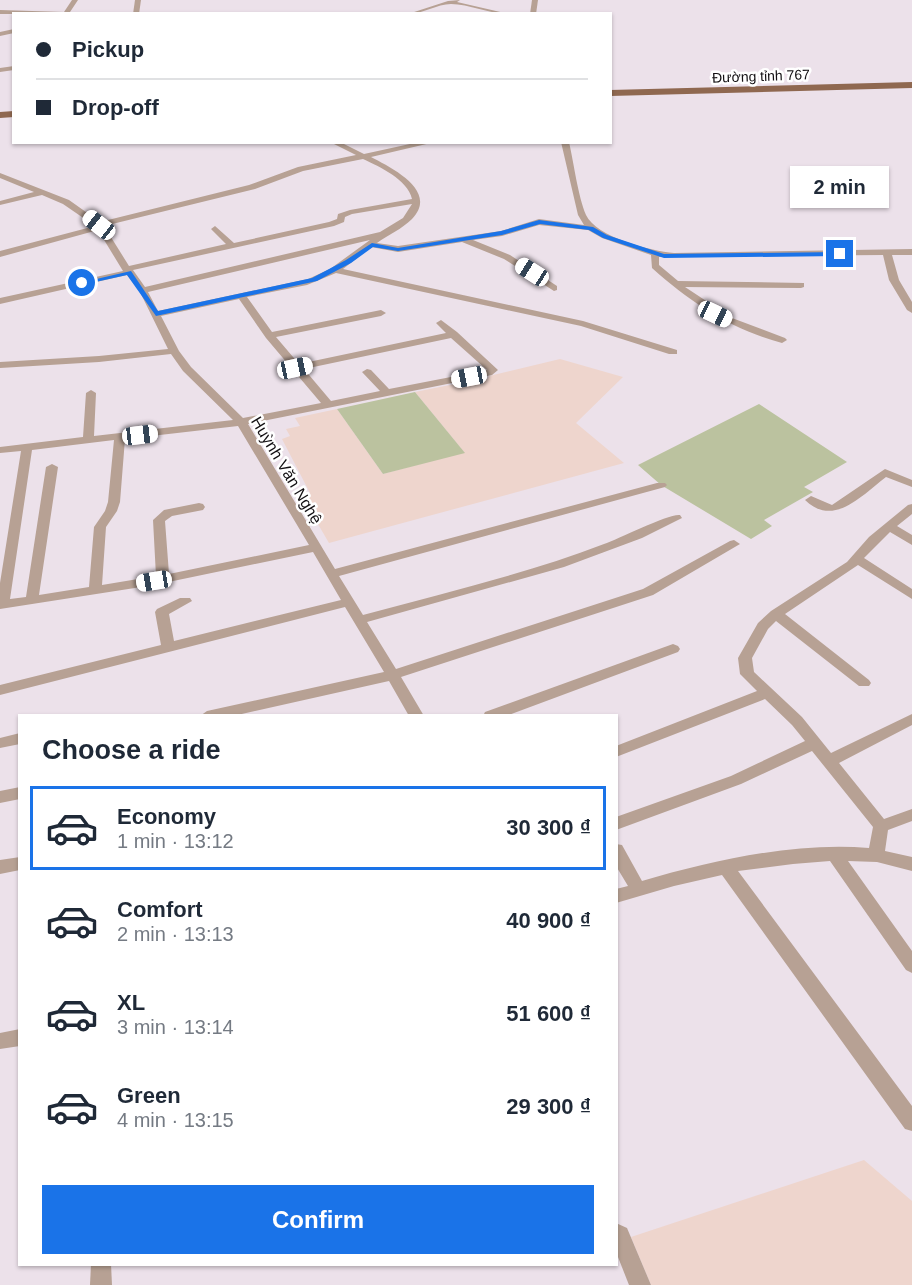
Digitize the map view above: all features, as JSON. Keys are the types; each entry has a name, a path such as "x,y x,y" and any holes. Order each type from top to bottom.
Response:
{"main road":[{"name":"Đường tỉnh 767","path":"612,93 912,85"}],"street":[{"path":"417,12 453,1 498,12"},
{"path":"268,7 274,12"},
{"path":"156,314 314,279 335,270 405,220 413,211 417,201 407,183 337,144"},
{"path":"0,254 252,187 301,170 423,144"},
{"path":"565,144 582,215 590,228"},
{"name":"Huỳnh Văn Nghệ","path":"0,175 44,192 78,209 100,226 143,290 174,351 187,369 240,422 416,714"},
{"path":"0,202 44,192"},
{"path":"0,301 339,222 341,216 350,212 417,201"},
{"path":"372,245 398,249 502,233 539,222 590,228 605,236 655,254 674,256 912,252"},
{"path":"215,229 233,246"},
{"path":"143,290 382,235"},
{"path":"463,239 507,257 554,288"},
{"path":"887,253 894,280 912,310"},
{"path":"655,254 655,266 715,314 745,329 782,340"},
{"path":"335,270 583,324 673,352"},
{"path":"675,284 801,285"},
{"path":"242,296 269,336 329,405"},
{"path":"269,336 381,314"},
{"path":"0,450 240,422 492,372 493,370 441,323"},
{"path":"295,368 454,334"},
{"path":"0,364 99,359 174,351"},
{"path":"367,372 387,393"},
{"path":"88,440 91,393"},
{"path":"95,590 100,527 114,502 120,437"},
{"path":"27,447 2,605 163,579 314,548"},
{"path":"32,599 52,467"},
{"path":"811,500 830,509 836,508 885,472 912,484"},
{"path":"331,574 662,485"},
{"path":"163,579 159,520 168,513 199,507"},
{"path":"876,856 881,825 797,722 747,674 745,658 763,626 776,614 839,575 889,526 912,508"},
{"path":"359,620 577,560 639,536 676,518"},
{"path":"889,526 912,541"},
{"path":"216,714 393,675 648,592 734,544"},
{"path":"856,558 912,596"},
{"path":"168,647 162,612 185,601"},
{"path":"0,690 348,602"},
{"path":"776,614 864,683"},
{"path":"495,714 673,649"},
{"path":"618,751 767,693"},
{"path":"829,761 912,719"},
{"path":"0,743 18,738"},
{"path":"618,823 735,780 815,743"},
{"path":"0,797 18,793"},
{"path":"881,825 912,815"},
{"path":"618,854 638,889"},
{"path":"835,855 912,965"},
{"path":"618,895 761,861 835,855 876,856 912,864"},
{"path":"0,867 18,863"},
{"path":"726,868 912,1122"},
{"path":"0,1041 18,1037"},
{"path":"618,1234 640,1285"}],"shaded area":[{"path":"560,359 623,377 576,423 624,463 329,543 301,495 310,493 282,439 290,436 286,429 300,426 295,418 337,409 383,474 464,452 415,392 470,381 477,382 489,376"},
{"path":"864,1160 912,1201 912,1285 651,1285 631,1237"}],"green space":[{"path":"415,392 465,453 383,474 337,409"},
{"path":"759,404 847,462 804,487 813,492 764,520 772,526 751,539 661,485 638,465"}],"route":[{"path":"82,283 129,272 143,290 156,314 314,279 326,275 372,245 384,249 398,249 502,233 539,222 590,228 605,236 664,256 840,254"}]}
